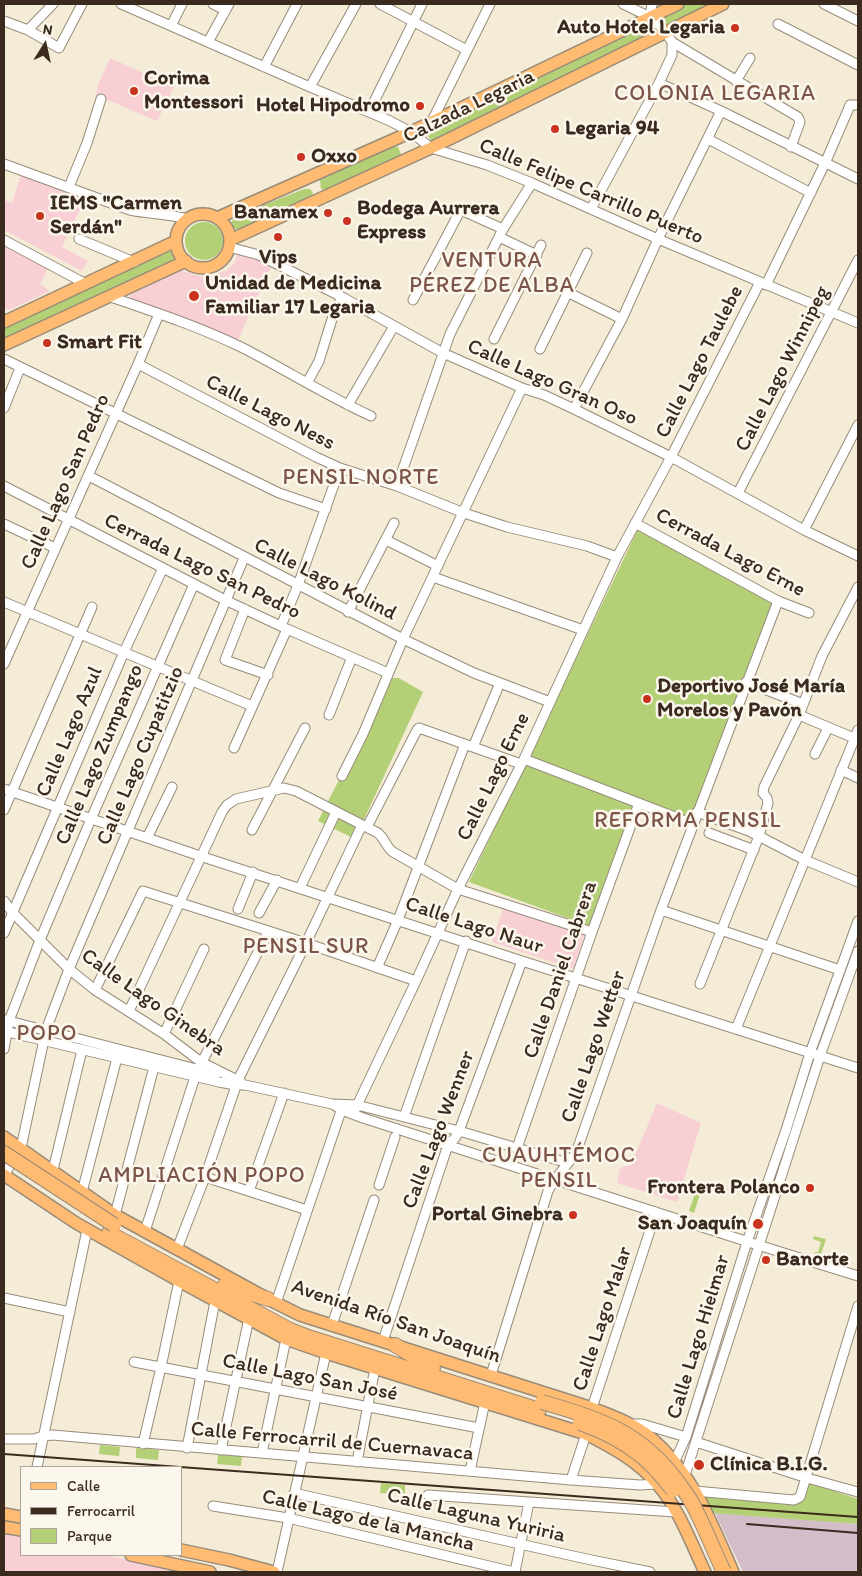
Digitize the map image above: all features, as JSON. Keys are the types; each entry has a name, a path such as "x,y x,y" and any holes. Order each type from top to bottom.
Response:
{"highway":[{"name":"Avenida Río San Joaquín","path":"6,1146 113,1224 231,1299 284,1327 308,1337 429,1371 541,1406 590,1417 624,1432 647,1447 668,1469 692,1501 729,1569"},
{"name":"Avenida Río San Joaquín","path":"4,1164 292,1322 429,1371"},
{"path":"225,1285 272,1301"},
{"path":"231,1299 249,1318"},
{"path":"389,1343 429,1371"},
{"path":"378,1369 429,1371"},
{"name":"Avenida Río San Joaquín","path":"541,1406 588,1426 618,1441 640,1455 661,1475 682,1502 716,1572"}],"main road":[{"name":"Calzada Legaria","path":"230,243 317,187 411,132 678,4"},
{"name":"Calzada Legaria","path":"217,218 317,187 431,148 668,36 722,4"},
{"path":"202,214 217,218 225,225 230,243 221,260 208,267 192,265 179,252 176,241 178,232 188,219 202,214"},
{"path":"4,322 176,241"},
{"path":"4,345 186,261"},
{"name":"Avenida Río San Joaquín","path":"6,1146 21,1148 53,1170 92,1199 113,1224 145,1231 272,1301 300,1314 592,1408 630,1424 650,1437 675,1463 696,1491 707,1511 729,1569"},
{"path":"4,1175 87,1230 286,1338 326,1353 586,1434 616,1450 657,1484 675,1512 705,1572"},
{"path":"76,1223 81,1209 92,1199"},
{"path":"616,1450 630,1424"},
{"path":"4,1514 20,1517"},
{"path":"4,1527 20,1530"},
{"path":"182,1550 275,1572"},
{"path":"137,1556 210,1572"},
{"path":"226,1572 229,1560"},
{"path":"716,1572 725,1568 729,1569"}],"street":[{"path":"28,30 53,4"},
{"path":"4,21 28,30 59,48 82,4"},
{"name":"Calle Felipe Carrillo Puerto","path":"121,4 134,6 171,26 370,112 411,132 431,148 487,165 858,323"},
{"path":"171,26 182,4"},
{"path":"208,42 227,7 213,4"},
{"path":"264,67 297,4"},
{"path":"310,87 356,4"},
{"path":"380,4 467,50"},
{"path":"370,112 422,4"},
{"path":"432,121 490,4"},
{"path":"623,4 650,17 668,36 800,119 791,147"},
{"path":"650,17 652,4"},
{"path":"824,4 858,21"},
{"path":"778,24 858,65"},
{"path":"591,209 659,83 672,55 668,36"},
{"path":"736,80 750,58"},
{"path":"659,83 721,111 858,179"},
{"path":"69,188 87,143 100,99"},
{"name":"Calle Lago Taulebe","path":"671,458 811,193 850,105 857,105"},
{"path":"574,409 622,319 658,239 721,111"},
{"path":"708,140 811,193"},
{"path":"4,164 130,210 174,215 188,219"},
{"path":"397,486 450,334 501,233 532,184"},
{"path":"413,300 460,211 536,254"},
{"path":"79,239 134,262"},
{"path":"4,240 86,284"},
{"name":"Calle Lago Gran Oso","path":"230,243 260,255 342,297 444,353 574,409 738,493 804,530 858,556"},
{"path":"494,339 541,245"},
{"path":"540,349 587,253"},
{"name":"Calle Lago Winnipeg","path":"738,493 858,260"},
{"path":"569,292 622,319"},
{"path":"110,297 200,329 242,348 371,416"},
{"path":"307,383 319,361 333,316 342,297"},
{"name":"Calle Lago San Pedro","path":"4,664 159,314"},
{"path":"348,405 394,326"},
{"path":"4,359 279,493 326,509"},
{"name":"Calle Lago Ness","path":"138,364 340,468 397,486 464,513 507,527 587,546 617,557"},
{"path":"4,408 20,368"},
{"path":"342,776 363,734 403,639 522,388"},
{"path":"804,530 858,425"},
{"name":"Calle Lago Erne","path":"353,1114 458,889 522,762 617,557 671,458"},
{"path":"234,748 268,675 340,468"},
{"name":"Calle Lago Kolind","path":"88,476 403,639 474,673 550,702"},
{"name":"Cerrada Lago San Pedro","path":"4,486 225,600 388,673"},
{"path":"348,612 394,523"},
{"name":"Cerrada Lago Erne","path":"635,523 778,601 809,613"},
{"path":"4,524 55,548"},
{"path":"386,540 438,566"},
{"name":"Calle Lago Cupatitzio","path":"21,1148 46,1030 69,969 244,558"},
{"name":"Calle Lago Azul","path":"4,933 124,652 162,568"},
{"path":"433,576 583,630"},
{"name":"Calle Lago Zumpango","path":"4,1050 7,1020 91,819 194,584"},
{"path":"700,984 759,836 768,803 763,793 764,787 799,715 822,656 858,587"},
{"name":"Calle Lago Wetter","path":"491,1375 548,1192 555,1179 577,1150 661,910 778,601"},
{"path":"4,602 252,706"},
{"path":"4,810 8,790 92,607"},
{"path":"245,609 225,660 268,675"},
{"path":"329,715 352,657"},
{"path":"746,682 803,704"},
{"path":"377,968 469,745 500,683"},
{"path":"736,1029 856,734 828,728 799,715"},
{"path":"252,830 304,728"},
{"path":"177,1249 239,1083 327,897 419,728 522,762 693,824"},
{"path":"815,754 828,728"},
{"path":"841,770 858,778"},
{"path":"148,838 172,787"},
{"path":"129,1011 222,812 231,801 273,790 290,789 364,826 381,836 390,850 458,889 592,932"},
{"name":"Calle Lago Naur","path":"8,790 200,856 858,1068"},
{"name":"Calle Daniel Cabrera","path":"517,1148 639,803"},
{"path":"300,888 336,812"},
{"path":"697,812 759,836 805,860 858,882"},
{"path":"708,833 754,850"},
{"path":"238,909 253,872"},
{"path":"259,913 277,880"},
{"path":"95,990 143,891 306,943 416,982"},
{"name":"Calle Lago Ginebra","path":"4,901 12,912 69,969 95,990 164,1034 198,1070"},
{"path":"661,910 771,945 840,970"},
{"name":"Calle Lago Hielmar","path":"657,1484 675,1463 686,1437 747,1242 783,1139 810,1053 858,921"},
{"path":"145,1231 198,1070 268,932"},
{"path":"404,1117 466,941"},
{"path":"164,1034 204,949"},
{"name":"Calle Lago Hielmar","path":"685,1475 820,1056 858,951"},
{"name":"Calle Lago Wenner","path":"389,1343 448,1145 459,1131 522,961"},
{"path":"7,1020 198,1070 239,1083 342,1107 353,1114 747,1242 858,1276"},
{"path":"5,1031 154,1067 198,1070"},
{"path":"53,1170 82,1050"},
{"path":"82,1192 117,1058"},
{"path":"113,1224 154,1067"},
{"path":"249,1191 284,1093"},
{"path":"342,1107 357,1105 459,1131 568,1163"},
{"path":"272,1301 307,1210 342,1107"},
{"path":"380,1185 395,1137"},
{"path":"4,1175 21,1148"},
{"path":"204,1177 307,1210"},
{"path":"332,1325 374,1200"},
{"name":"Calle Lago Malar","path":"592,1408 656,1212"},
{"path":"37,1466 87,1230"},
{"path":"143,1444 179,1281"},
{"path":"4,1298 70,1312"},
{"path":"187,1448 215,1301"},
{"path":"696,1491 794,1500 800,1497 856,1324 858,1306"},
{"path":"221,1450 249,1318"},
{"path":"262,1453 286,1338"},
{"path":"275,1572 326,1353"},
{"name":"Calle Lago San José","path":"134,1362 479,1428"},
{"path":"357,1462 368,1406 378,1369"},
{"path":"470,1471 484,1402"},
{"path":"630,1424 642,1424 686,1437"},
{"path":"571,1480 586,1434"},
{"name":"Calle Ferrocarril de Cuernavaca","path":"4,1439 34,1440 43,1436 53,1435 571,1480 640,1485 657,1484"},
{"path":"696,1442 807,1478 858,1492"},
{"name":"Calle Laguna Yuriria","path":"294,1493 650,1572"},
{"name":"Calle Ferrocarril de Cuernavaca","path":"428,1495 675,1512"},
{"path":"514,1572 529,1502"},
{"name":"Calle Lago de la Mancha","path":"213,1506 288,1518 514,1572"}],"shaded area":[{"name":"Corima Montessori","path":"110,58 174,87 157,121 96,95 98,85"},
{"name":"IEMS \"Carmen Serdán\"","path":"21,175 85,199 62,247 88,261 82,271 4,230 4,200 12,203"},
{"path":"4,247 48,269 40,284 50,291 9,310 4,308"},
{"name":"Unidad de Medicina Familiar 17 Legaria","path":"241,252 271,267 237,342 131,298 132,291 180,270 209,277 227,270 235,262 238,253"},
{"path":"503,909 584,935 573,969 492,942"},
{"path":"657,1103 701,1123 677,1202 617,1183 620,1168 631,1165"},
{"path":"715,1513 858,1524 858,1572 743,1572"},
{"path":"4,1532 20,1536 20,1556 111,1556 184,1572 4,1572"}],"green space":[{"path":"687,4 716,4 668,25 663,23 662,19 666,14"},
{"path":"645,25 652,30 646,38 436,140 431,140 427,135 430,128"},
{"path":"394,146 398,147 401,154 399,157 329,191 321,189 320,180"},
{"path":"304,189 310,189 313,193 312,196 244,229 235,229 231,224 234,217"},
{"path":"204,222 211,223 217,228 222,234 222,248 217,254 211,259 204,260 197,259 191,254 186,248 185,241 186,234 191,228 197,223"},
{"path":"166,252 171,252 176,257 175,261 4,340 4,327"},
{"name":"Deportivo José María Morelos y Pavón","path":"639,527 776,601 693,819 638,798 592,927 469,882"},
{"path":"391,678 399,678 423,692 355,839 318,821"},
{"path":"695,1193 700,1194 694,1213 689,1211"},
{"path":"814,1236 826,1239 820,1257 814,1255 815,1252 818,1252 821,1242 813,1239"},
{"path":"100,1445 120,1447 119,1456 99,1454"},
{"path":"136,1448 159,1450 158,1460 136,1458"},
{"path":"218,1455 242,1456 241,1466 217,1464"},
{"path":"381,1483 405,1485 405,1495 380,1493"},
{"path":"809,1483 858,1499 858,1524 711,1513 703,1495 802,1502"}],"railway":[{"path":"4,1454 167,1466"},
{"path":"182,1467 858,1517"},
{"path":"747,1524 858,1533"}],"place":[{"name":"Auto Hotel Legaria","path":"735,28"},
{"name":"Corima Montessori","path":"134,91"},
{"name":"Hotel Hipodromo","path":"420,106"},
{"name":"Legaria 94","path":"555,129"},
{"name":"Oxxo","path":"301,157"},
{"name":"Banamex","path":"328,213"},
{"name":"IEMS \"Carmen Serdán\"","path":"40,216"},
{"name":"Bodega Aurrera Express","path":"347,221"},
{"name":"Vips","path":"278,237"},
{"name":"Unidad de Medicina Familiar 17 Legaria","path":"194,296"},
{"name":"Smart Fit","path":"47,343"},
{"name":"Deportivo José María Morelos y Pavón","path":"647,699"},
{"name":"Frontera Polanco","path":"810,1188"},
{"name":"Portal Ginebra","path":"573,1215"},
{"name":"San Joaquín","path":"758,1224"},
{"name":"Banorte","path":"766,1260"},
{"name":"Clínica B.I.G.","path":"699,1465"}],"district":[{"name":"COLONIA LEGARIA","path":"715,94"},
{"name":"VENTURA PÉREZ DE ALBA","path":"492,274"},
{"name":"PENSIL NORTE","path":"361,478"},
{"name":"REFORMA PENSIL","path":"688,821"},
{"name":"PENSIL SUR","path":"306,947"},
{"name":"POPO","path":"47,1034"},
{"name":"CUAUHTÉMOC PENSIL","path":"559,1168"},
{"name":"AMPLIACIÓN POPO","path":"202,1176"}]}
